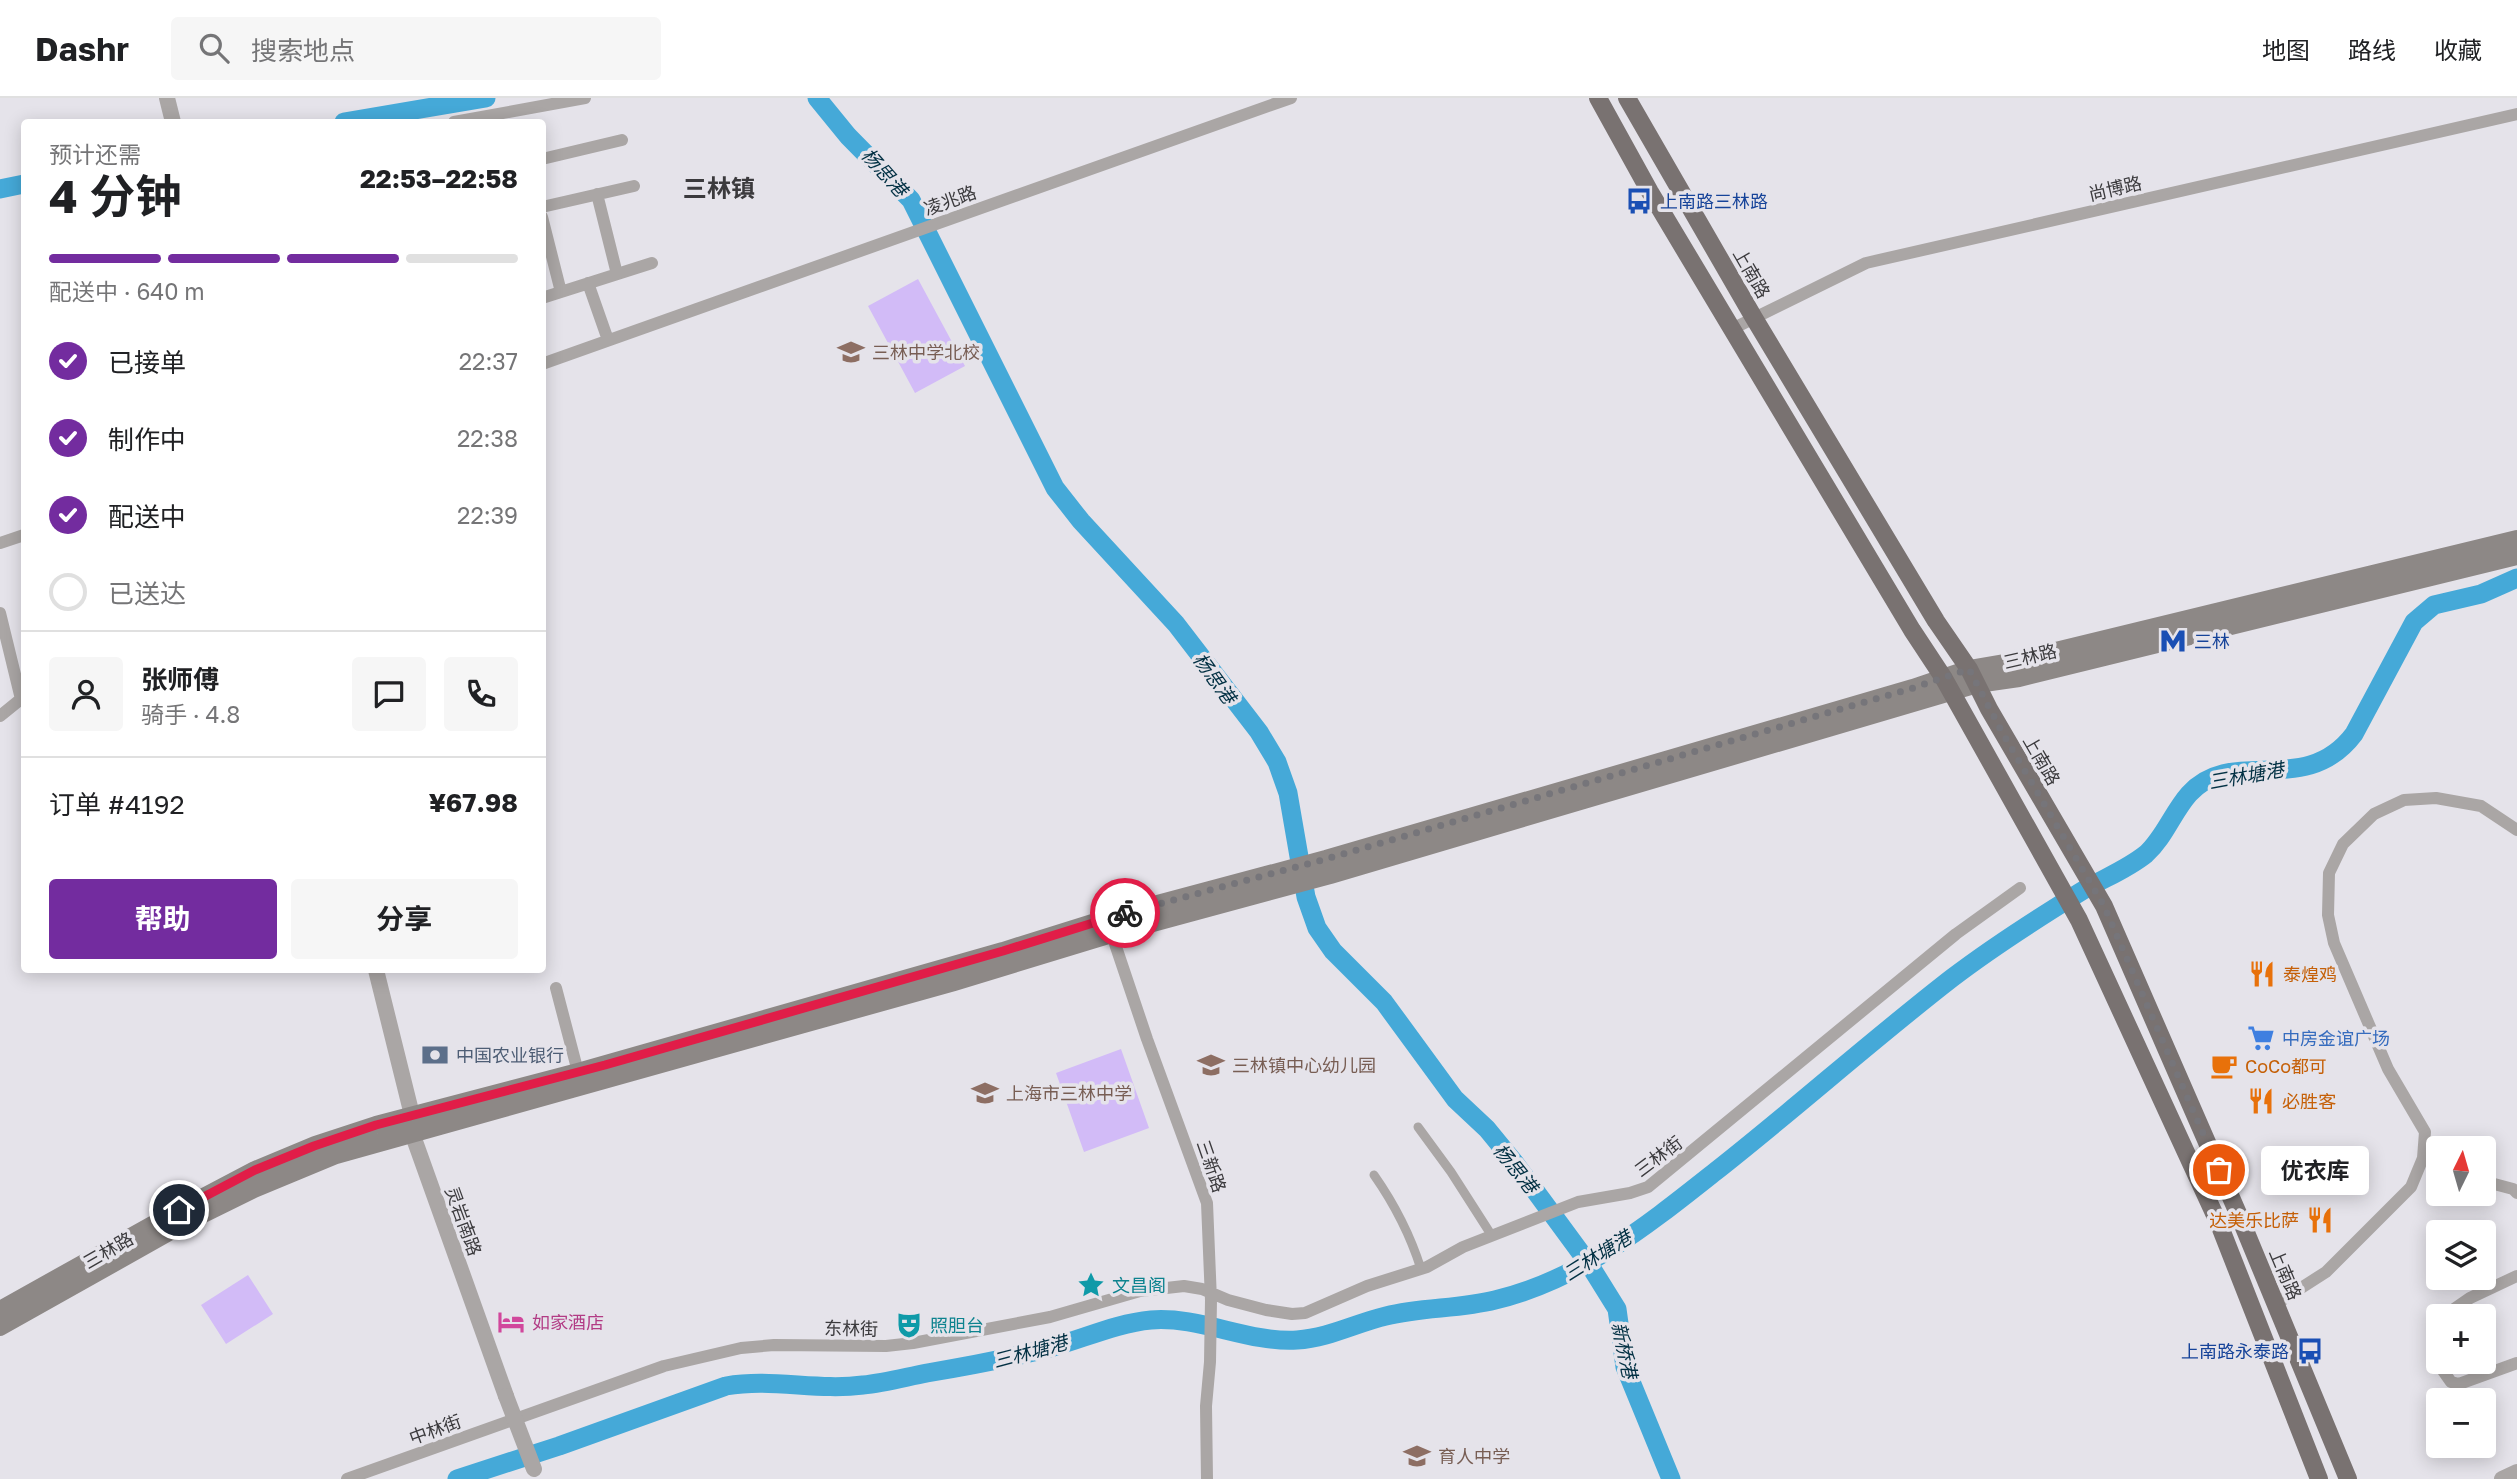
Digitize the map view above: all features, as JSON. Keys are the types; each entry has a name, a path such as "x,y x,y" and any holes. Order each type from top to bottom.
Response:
{"main road":[{"path":"1598,98 1650,192 1946,684 2079,920 2219,1224 2319,1479"},
{"name":"上南路","path":"1627,98 1754,318 1936,621 1973,676 2066,844 2104,906 2276,1304 2348,1479"},
{"name":"三林路","path":"0,1327 185,1223 254,1189 336,1155 954,982 1109,927 1124,913 1328,867 1973,676 2010,662 2515,550"},
{"name":"三林路","path":"0,1310 255,1170 314,1146 412,1115 1109,927"}],"street":[{"path":"167,98 172,119"},
{"path":"492,119 518,117 585,98"},
{"name":"凌兆路","path":"546,363 1291,98"},
{"name":"尚博路","path":"1732,329 1850,269 1874,261 2517,114"},
{"path":"546,158 622,140"},
{"path":"546,206 634,186"},
{"path":"597,194 617,274"},
{"path":"546,236 561,292"},
{"path":"546,297 652,263"},
{"path":"588,283 608,341"},
{"path":"0,543 21,536"},
{"path":"0,613 21,692"},
{"path":"0,716 21,701"},
{"path":"2276,1304 2326,1272 2410,1187 2423,1158 2425,1132 2388,1069 2334,943 2328,915 2329,873 2343,844 2374,814 2404,800 2436,799 2481,806 2517,830"},
{"name":"三林街","path":"1210,1296 1266,1310 1299,1314 1367,1286 1421,1269 1463,1247 1578,1202 1640,1191 1659,1180 1956,934 2020,888"},
{"name":"三新路","path":"1109,927 1207,1203 1210,1296 1206,1406 1207,1479"},
{"name":"灵岩南路","path":"377,973 412,1115 412,1133 536,1474"},
{"path":"556,988 578,1072"},
{"path":"1418,1127 1451,1172 1492,1237"},
{"path":"1374,1175 1395,1204 1411,1237 1421,1269"},
{"path":"2496,1184 2513,1189 2517,1194"},
{"path":"2461,1304 2517,1276"},
{"name":"东林街","path":"535,1412 664,1366 741,1348 913,1343 1050,1317 1140,1291 1184,1286 1194,1287 1210,1296"},
{"path":"2496,1371 2517,1363"},
{"path":"2445,1374 2451,1382 2459,1384 2487,1374"},
{"name":"中林街","path":"347,1479 535,1412"},
{"path":"2502,1479 2517,1472"}],"shaded area":[{"path":"918,279 965,366 915,393 868,306"},
{"path":"1121,1049 1149,1128 1084,1152 1056,1073"},
{"path":"248,1275 273,1314 226,1344 201,1305"}],"waterway":[{"path":"362,119 486,98"},
{"name":"杨思港","path":"817,98 848,136 911,200 1055,488 1081,521 1176,624 1259,732 1277,762 1288,793 1306,897 1317,928 1333,951 1384,1002 1455,1099 1487,1129 1514,1162 1589,1264 1617,1309 1625,1367 1671,1479"},
{"path":"0,189 21,185"},
{"name":"三林塘港","path":"457,1479 559,1446 726,1386 760,1383 829,1387 879,1383 1022,1355 1114,1327 1151,1320 1188,1322 1260,1338 1309,1339 1400,1313 1495,1300 1556,1279 1612,1248 1665,1211 1968,966 2049,911 2146,854 2189,794 2207,780 2226,773 2292,769 2314,764 2335,753 2354,734 2414,622 2434,605 2481,594 2517,578"}],"way so far":[{"path":"1125,913 1326,859 1913,688 1969,669 2002,732 2104,906 2219,1170"}],"place":[{"name":"上南路三林路","path":"1639,201"},
{"name":"三林中学北校","path":"851,352"},
{"name":"三林","path":"2173,641"},
{"name":"泰煌鸡","path":"2262,974"},
{"name":"中房金谊广场","path":"2261,1038"},
{"name":"中国农业银行","path":"435,1055"},
{"name":"三林镇中心幼儿园","path":"1211,1065"},
{"name":"CoCo都可","path":"2224,1066"},
{"name":"上海市三林中学","path":"985,1093"},
{"name":"必胜客","path":"2261,1101"},
{"name":"优衣库","path":"2219,1170"},
{"name":"达美乐比萨","path":"2320,1220"},
{"name":"文昌阁","path":"1091,1285"},
{"name":"如家酒店","path":"511,1322"},
{"name":"照胆台","path":"909,1325"},
{"name":"上南路永泰路","path":"2310,1351"},
{"name":"育人中学","path":"1417,1456"}],"district":[{"name":"三林镇","path":"719,187"}],"route":[{"path":"179,1210 255,1170 376,1125 605,1065 1003,951 1125,913"}],"water label":[{"name":"新桥港","path":"1625,1350"}]}
